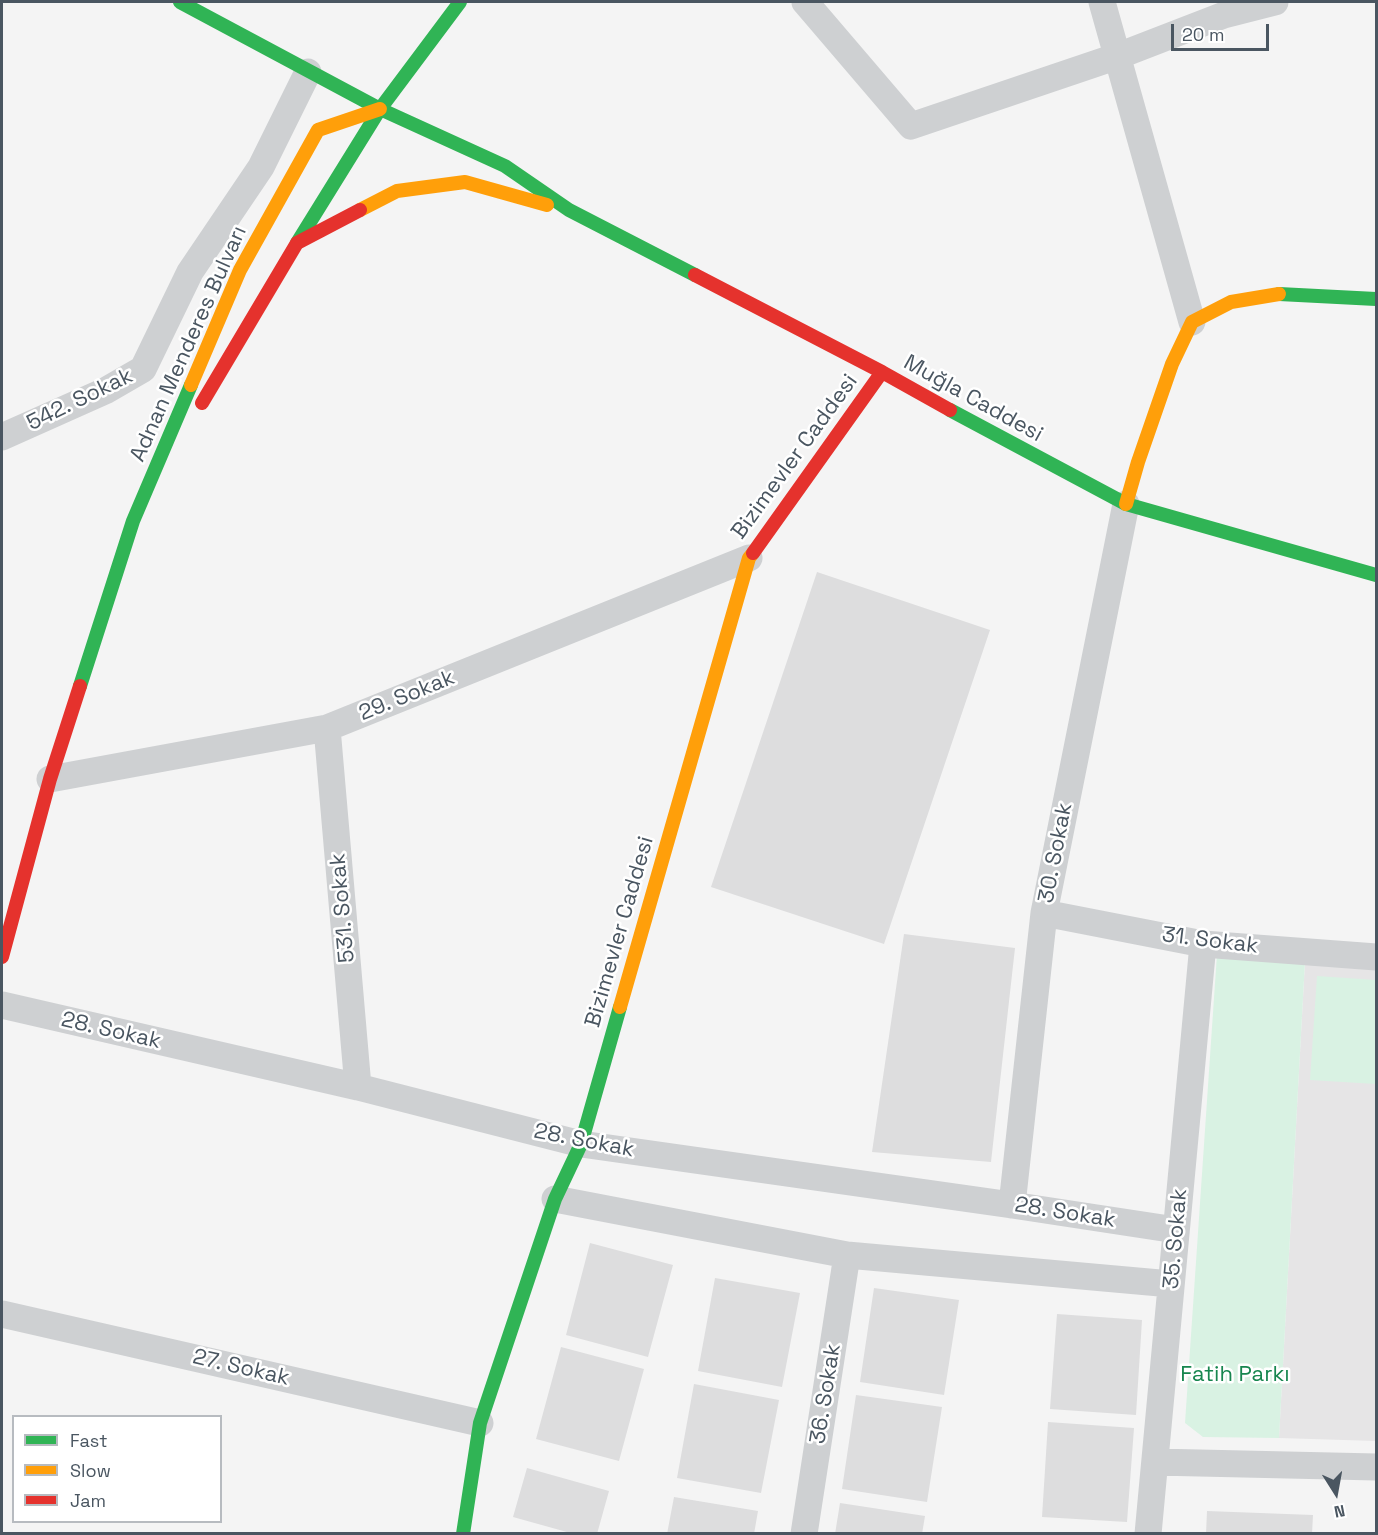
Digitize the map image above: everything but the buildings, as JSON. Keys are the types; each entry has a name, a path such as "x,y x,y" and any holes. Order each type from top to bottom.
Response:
{"main road":[{"name":"Muğla Caddesi","path":"180,2 380,109 505,166 569,210 882,372 1009,444 1126,504 1377,575"},
{"path":"380,109 460,2"},
{"name":"Adnan Menderes Bulvarı","path":"133,521 297,243 380,109"},
{"name":"Adnan Menderes Bulvarı","path":"2,957 50,779 133,521 240,270 318,130 380,109"},
{"name":"Muğla Caddesi","path":"297,243 397,191 465,182 569,210"},
{"path":"1126,504 1137,462 1172,364 1192,322 1231,302 1280,294 1377,299"},
{"name":"Bizimevler Caddesi","path":"463,1533 480,1423 555,1199 581,1144 749,558 882,372"}],"street":[{"path":"805,2 911,126 1118,56 1224,15 1275,2"},
{"path":"1102,2 1192,322"},
{"name":"542. Sokak","path":"2,438 105,392 143,369 190,272 261,167 308,72"},
{"name":"30. Sokak","path":"1012,1205 1044,913 1126,504"},
{"name":"29. Sokak","path":"50,779 327,728 749,558"},
{"name":"531. Sokak","path":"327,728 358,1087"},
{"name":"31. Sokak","path":"1044,913 1203,944 1377,957"},
{"name":"35. Sokak","path":"1148,1533 1203,944"},
{"name":"28. Sokak","path":"2,1005 358,1087 581,1144 1176,1230"},
{"path":"555,1199 847,1255 1171,1284"},
{"name":"36. Sokak","path":"804,1533 847,1255"},
{"name":"27. Sokak","path":"2,1314 480,1423"},
{"path":"1155,1462 1377,1467"}],"shaded area":[{"path":"1305,961 1376,965 1376,1441 1279,1438"}],"green space":[{"name":"Fatih Parkı","path":"1217,954 1305,961 1279,1438 1203,1437 1185,1423"},
{"path":"1317,976 1376,980 1376,1084 1310,1080"}],"traffic: fast":[{"path":"180,2 380,109 505,166 569,210 695,275"},
{"path":"297,243 380,109 460,2"},
{"path":"1279,294 1376,299"},
{"path":"80,686 133,521 191,385"},
{"path":"950,410 1126,504 1376,575"},
{"path":"463,1534 480,1423 555,1199 581,1144 620,1007"}],"traffic: slow":[{"path":"191,385 240,270 318,130 380,109"},
{"path":"360,210 397,191 465,182 547,205"},
{"path":"1126,504 1172,364 1192,322 1231,302 1279,294"},
{"path":"620,1007 749,558 753,553"}],"traffic: jam":[{"path":"202,403 297,243 360,210"},
{"path":"695,275 950,410"},
{"path":"753,553 882,372"},
{"path":"2,957 50,779 80,686"}]}
